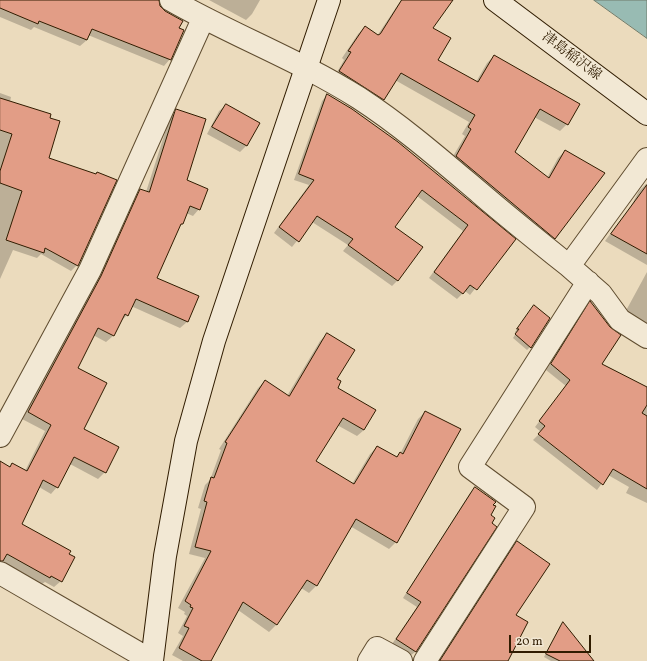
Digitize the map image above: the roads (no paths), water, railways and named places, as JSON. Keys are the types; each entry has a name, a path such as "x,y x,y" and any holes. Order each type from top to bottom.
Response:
{"street":[{"path":"171,0 203,18 306,68 359,98 425,147 569,266 601,294 620,320 647,337"},
{"path":"0,573 152,661 165,556 186,441 214,340 329,0"},
{"name":"津島稲沢線","path":"495,0 647,114"},
{"path":"0,436 90,270 203,18"},
{"path":"569,266 647,160"},
{"path":"425,661 524,508 470,467 588,282"},
{"path":"369,661 377,648 402,661"}],"water":[{"path":"594,0 647,0 647,38"}]}
